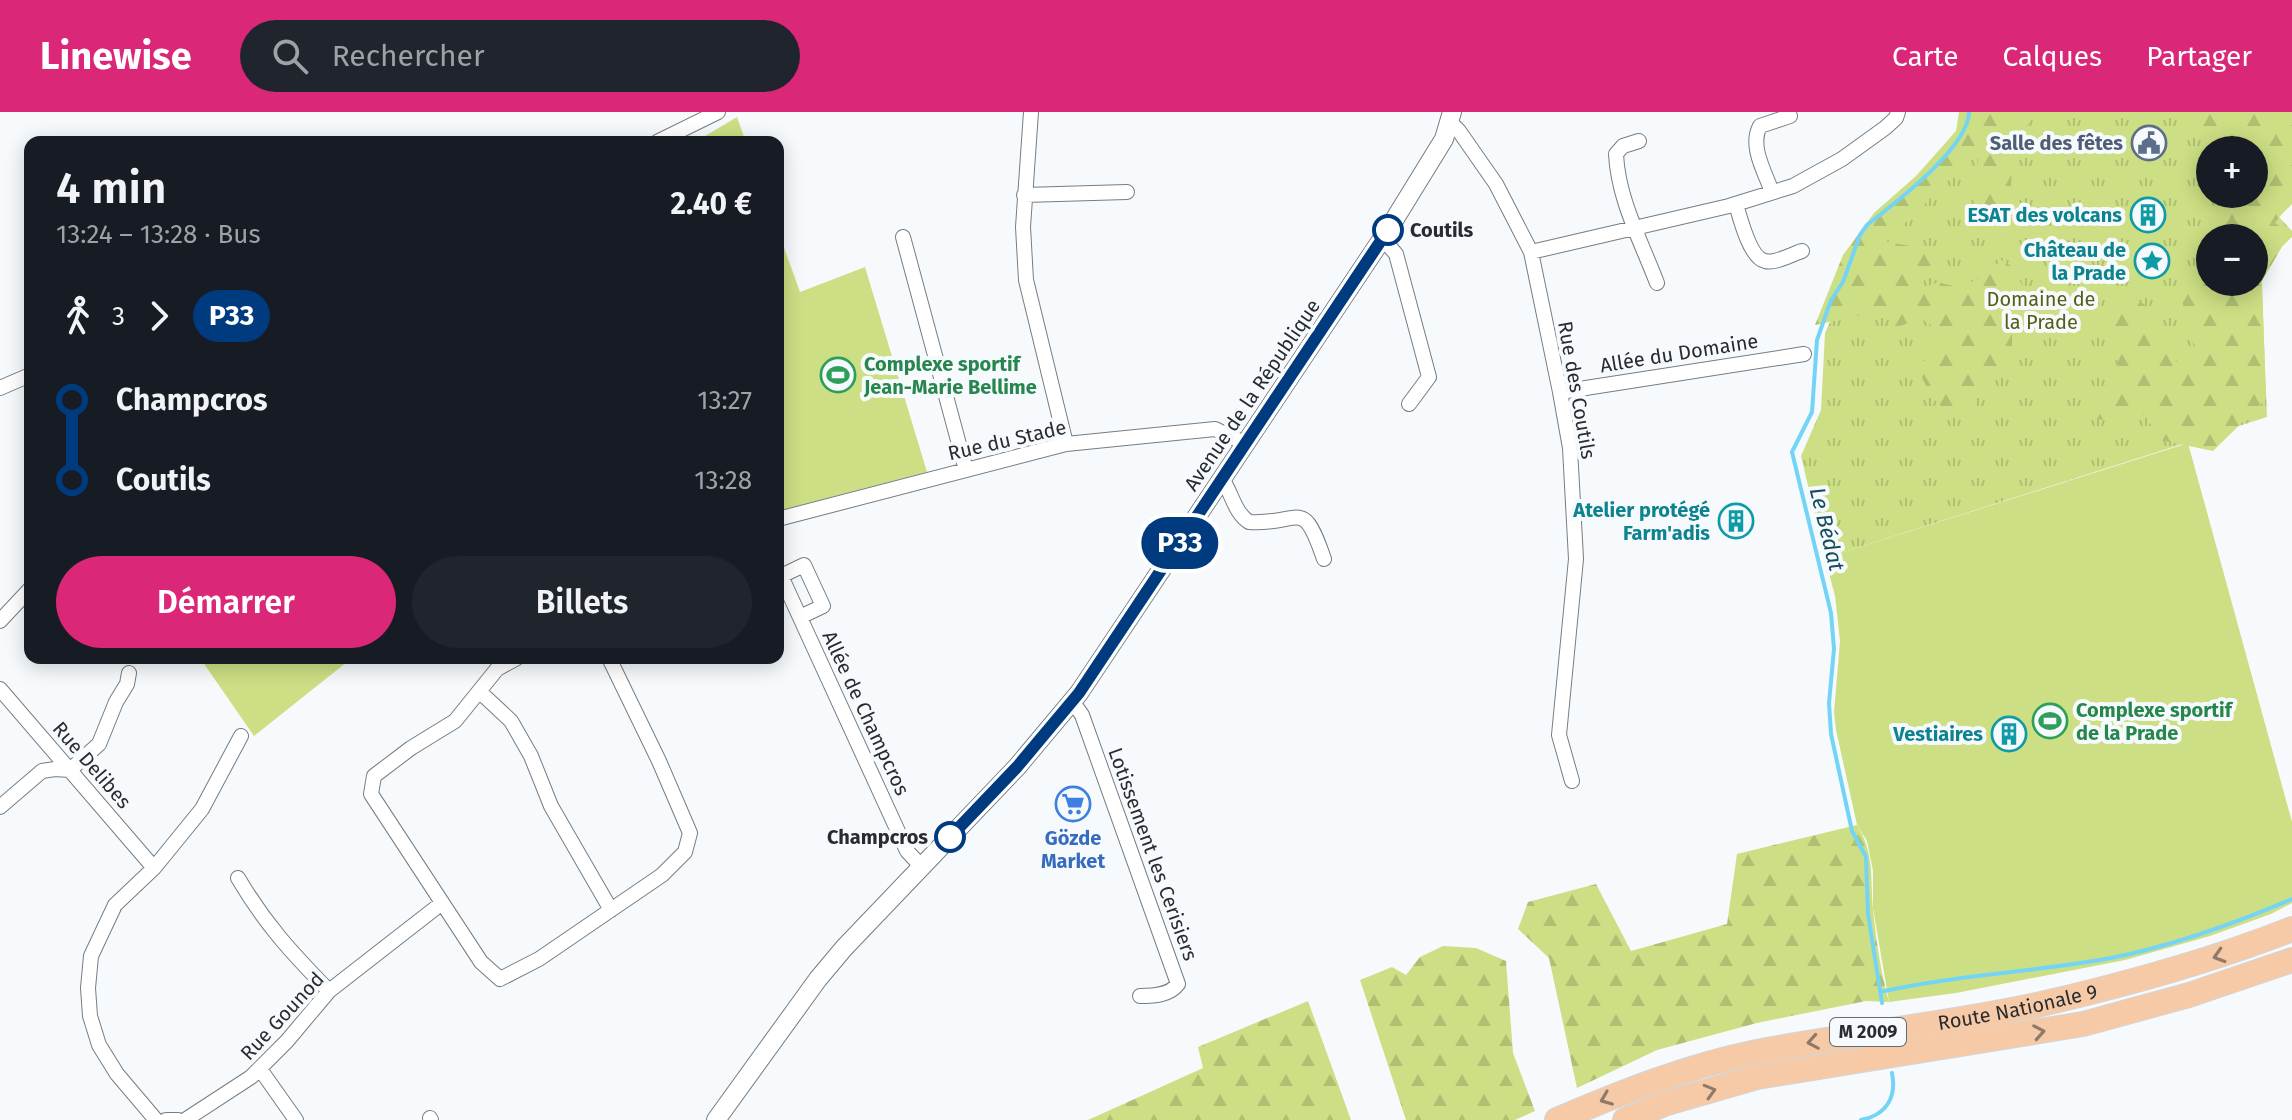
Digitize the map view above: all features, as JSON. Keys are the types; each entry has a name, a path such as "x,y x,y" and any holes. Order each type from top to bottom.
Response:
{"highway":[{"name":"Route Nationale 9","path":"1557,1120 1619,1094 1708,1064 1868,1032 1928,1025 2037,1005 2154,976 2239,950 2292,929"},
{"name":"Route Nationale 9","path":"1625,1120 1667,1103 1757,1077 2083,1024 2189,995 2292,960"}],"street":[{"path":"666,136 695,117 718,112"},
{"path":"1031,112 1023,227 1026,280 1066,444"},
{"path":"1531,252 1636,230 1736,204 1807,180 1885,128 1898,112"},
{"path":"1772,192 1755,144 1755,135 1760,126 1790,116"},
{"name":"Avenue de la République","path":"714,1120 818,979 1017,767 1072,701 1425,172 1444,139 1451,117"},
{"name":"Rue des Coutils","path":"1451,117 1496,184 1531,252 1560,392 1570,448 1576,559 1559,735 1572,781"},
{"path":"1639,141 1623,146 1616,154 1622,193 1657,283"},
{"path":"1024,195 1127,192"},
{"path":"1736,204 1751,248 1761,260 1767,262 1802,251"},
{"path":"903,237 966,470"},
{"path":"1382,238 1396,254 1429,377 1409,404"},
{"name":"Allée du Domaine","path":"1560,392 1804,354"},
{"path":"0,388 24,378"},
{"name":"Rue du Stade","path":"784,517 1066,444 1215,429 1246,444"},
{"path":"1222,479 1231,492 1238,513 1249,522 1307,519 1313,526 1324,559"},
{"path":"0,621 24,595"},
{"name":"Allée de Champcros","path":"800,617 907,851 921,866"},
{"path":"506,664 497,669 455,721 374,776 371,794 481,962 500,979 539,959 662,875 685,852 690,833 612,664"},
{"path":"0,807 42,771 70,770 99,744 127,684 129,673"},
{"name":"Rue Delibes","path":"0,689 154,868"},
{"path":"480,692 511,721 531,756 551,806 611,910"},
{"name":"Lotissement les Cerisiers","path":"1072,701 1082,715 1178,984 1175,989 1156,996 1140,996"},
{"path":"156,1120 117,1074 99,1045 90,1016 88,988 91,956 115,905 154,868 202,809 241,736"},
{"path":"238,878 258,913 329,991"},
{"name":"Rue Gounod","path":"185,1120 251,1077 329,991 442,903"},
{"path":"260,1069 296,1120"},
{"path":"166,1120 178,1120"}],"green space":[{"path":"1959,112 2028,112 2030,116 2024,148 2012,161 2010,215 1998,225 1981,229 1973,211 1978,156 1969,160 1886,242 1924,248 1932,264 1920,289 1939,282 1966,284 2002,260 2014,268 2025,291 1998,310 2012,324 2012,363 1986,368 1974,383 1977,406 1953,418 1932,397 1916,366 1932,356 1940,331 1920,318 1893,329 1896,321 1876,312 1815,325 1843,255 1874,213 1916,176 1956,131"},
{"name":"Domaine de la Prade","path":"1977,112 2292,112 2292,204 2279,217 2292,231 2292,237 2268,260 2268,224 2196,224 2196,296 2262,296 2267,417 1825,558 1801,456 1821,410 1825,333 1870,234"},
{"path":"2192,112 2286,112 2292,119 2292,200 2275,223 2290,233 2268,271 2268,224 2224,224 2234,208 2268,208 2268,136 2202,136"},
{"path":"737,117 744,136 705,136"},
{"name":"Complexe sportif Jean-Marie Bellime","path":"784,248 800,292 865,267 927,472 784,509"},
{"path":"2196,274 2196,296 2263,296 2266,399 2213,451 2160,440 2145,415 2118,423 2085,416 2119,366 2109,337 2107,295 2144,304 2184,375 2196,356 2182,301"},
{"name":"Complexe sportif de la Prade","path":"2188,443 2292,822 2292,903 2210,936 2125,960 1956,993 1889,1002 1873,908 1873,871 1867,841 1857,825 1836,730 1834,712 1840,641 1835,596 1825,558"},
{"path":"204,664 344,664 254,736"},
{"path":"1857,825 1869,856 1876,933 1889,1002 1866,1001 1757,1023 1657,1050 1577,1088 1549,958 1518,929 1528,902 1596,884 1631,951 1727,924 1737,854"},
{"path":"1443,946 1476,948 1506,961 1513,1053 1535,1111 1515,1120 1406,1120 1360,980 1392,967 1406,975 1420,957"},
{"path":"1308,1001 1351,1120 1088,1120 1203,1068 1198,1047"}],"waterway":[{"name":"Le Bédat","path":"1882,1003 1868,914 1866,857 1852,831 1831,734 1829,703 1834,649 1831,613 1792,452 1812,412 1817,340 1860,235 1867,225 1944,158 1966,126 1969,112"},
{"path":"1880,992 2134,953 2203,933 2292,899"},
{"name":"Le Bédat","path":"1861,1120 1877,1114 1888,1104 1893,1090 1892,1073"}],"bus line":[{"name":"P33","path":"950,837 1017,767 1079,693 1388,230"}],"place":[{"name":"Salle des fêtes","path":"2149,143"},
{"name":"ESAT des volcans","path":"2148,215"},
{"name":"Coutils","path":"1388,230"},
{"name":"Château de la Prade","path":"2152,261"},
{"name":"Complexe sportif Jean-Marie Bellime","path":"838,375"},
{"name":"Atelier protégé Farm'adis","path":"1736,521"},
{"name":"Complexe sportif de la Prade","path":"2050,721"},
{"name":"Vestiaires","path":"2009,734"},
{"name":"Gözde Market","path":"1073,804"},
{"name":"Champcros","path":"950,837"}]}
